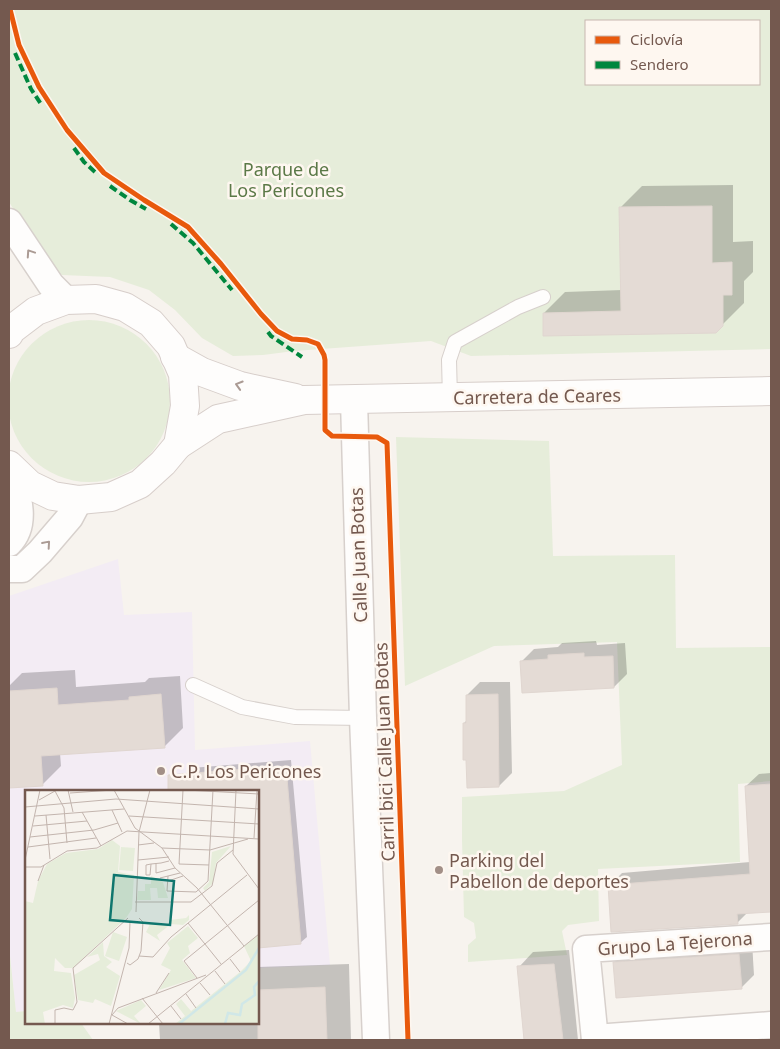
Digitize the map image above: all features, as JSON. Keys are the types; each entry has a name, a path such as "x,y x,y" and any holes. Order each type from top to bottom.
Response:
{"main road":[{"path":"9,334 11,330 58,292 125,307 151,323 171,346 183,374 185,406 178,445 163,463 140,484 111,497 79,500 53,496 30,484 10,466"},
{"name":"Carretera de Ceares","path":"175,356 202,372 240,386 304,400 771,391"},
{"name":"Carretera de Ceares","path":"178,445 218,419 304,400"}],"street":[{"path":"9,222 58,292"},
{"name":"Calle Juan Botas","path":"354,400 363,718 376,1040"},
{"path":"9,543 15,537 19,524 20,508 10,466"},
{"path":"21,575 70,517 79,500"},
{"name":"Grupo La Tejerona","path":"769,944 586,949 595,1039 771,1025"}],"lane":[{"path":"450,398 449,360 455,342 518,307 544,297"},
{"path":"193,685 242,707 295,717 363,718"}],"shaded area":[{"name":"C.P. Los Pericones","path":"118,559 124,615 192,612 195,750 310,741 330,965 259,968 259,790 25,790 25,1011 16,1012 9,947 9,596"}],"green space":[{"name":"Parque de Los Pericones","path":"9,9 771,9 771,349 471,356 431,341 233,356 202,338 175,310 149,290 110,277 62,275 47,262 9,202"},
{"path":"89,320 105,322 120,327 134,334 146,344 156,356 163,370 168,385 170,401 168,417 163,432 156,446 146,458 134,468 120,475 105,480 89,482 73,480 58,475 44,468 32,458 22,446 15,432 10,417 8,401 10,385 15,370 22,356 32,344 44,334 58,327 73,322"},
{"path":"396,437 549,441 553,556 675,555 676,648 771,647 771,781 738,784 740,862 598,869 599,921 568,925 562,931 567,955 468,962 468,945 476,938 474,923 464,917 462,797 564,791 622,765 617,642 494,646 405,686"},
{"path":"9,947 16,1012 25,1011 25,1024 82,1024 93,1040 9,1039"}],"building":[{"path":"712,206 712,263 732,262 732,295 723,295 723,326 716,333 543,336 543,313 621,311 619,207"},
{"path":"584,653 584,657 613,656 614,688 522,693 520,661 548,659 548,655"},
{"path":"57,688 58,705 129,700 129,697 161,694 165,748 41,756 43,786 9,788 9,691"},
{"path":"498,694 499,787 467,788 466,760 463,760 463,723 466,723 466,695"},
{"path":"286,766 301,944 259,948 259,790 168,790 168,775"},
{"path":"771,784 771,912 737,914 738,924 611,932 608,885 750,874 745,786"},
{"path":"739,954 742,989 616,998 613,962"},
{"path":"554,964 563,1040 524,1040 517,966"},
{"path":"325,987 327,1040 258,1040 259,990"}],"marked path":[{"path":"15,53 31,89 41,104"},
{"path":"74,148 84,162 95,172"},
{"path":"110,186 146,209"},
{"path":"171,224 193,243 232,290"},
{"path":"268,332 302,357"}],"cycle path":[{"name":"Carril bici Calle Juan Botas","path":"10,9 19,45 39,87 67,130 104,173 188,227 277,331 292,339 307,340 318,344 325,360 325,430 332,436 377,437 387,443 408,1040"}],"place":[{"name":"C.P. Los Pericones","path":"161,771"},
{"name":"Parking del Pabellon de deportes","path":"439,870"}]}
